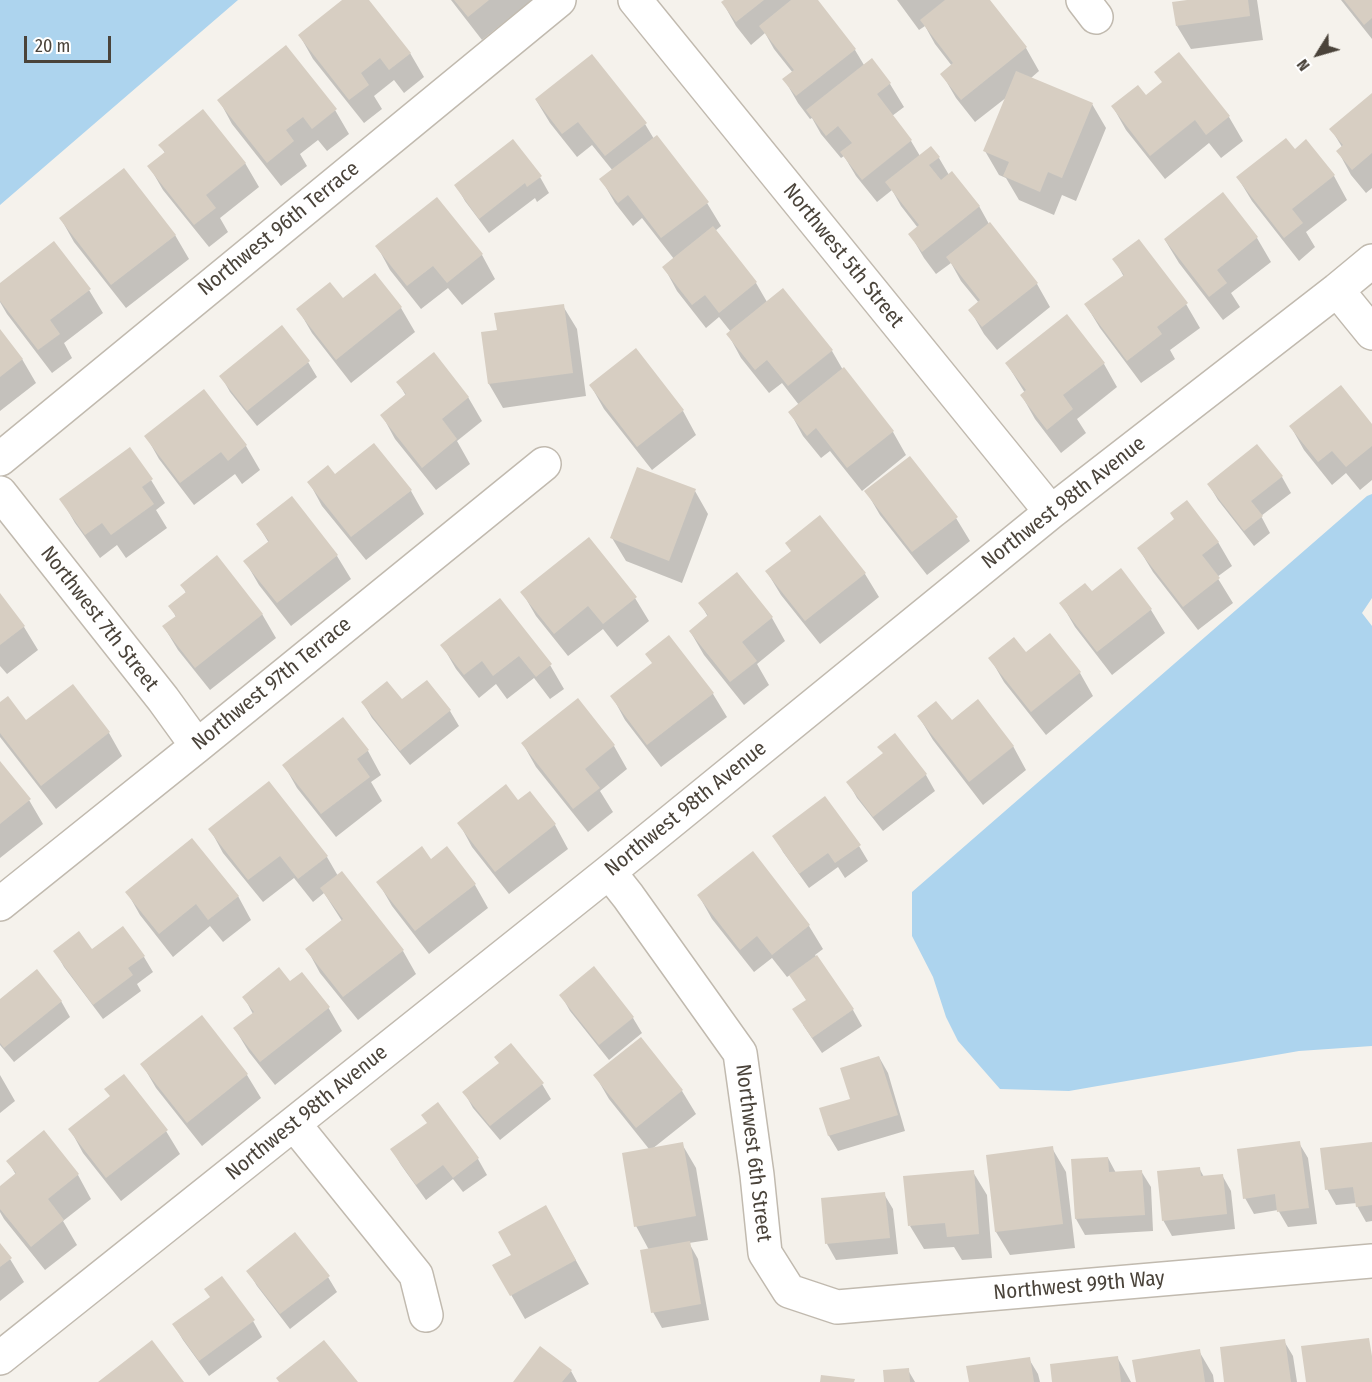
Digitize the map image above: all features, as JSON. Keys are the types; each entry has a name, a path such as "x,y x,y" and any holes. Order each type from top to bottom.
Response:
{"street":[{"name":"Northwest 96th Terrace","path":"0,459 558,0"},
{"name":"Northwest 5th Street","path":"635,0 1051,512"},
{"name":"Northwest 98th Avenue","path":"0,1358 609,872 1051,512 1372,261"},
{"path":"1337,290 1372,333"},
{"name":"Northwest 97th Terrace","path":"0,904 544,464"},
{"name":"Northwest 7th Street","path":"0,493 163,699 197,746"},
{"name":"Northwest 6th Street","path":"609,872 740,1053 765,1253 789,1291"},
{"path":"294,1124 416,1275 426,1315"},
{"name":"Northwest 99th Way","path":"789,1291 837,1307 1372,1261"}],"water":[{"path":"0,0 238,0 0,205"},
{"path":"1372,494 1372,598 1362,613 1372,626 1372,1046 1299,1051 1069,1091 1000,1089 958,1041 946,1017 933,977 912,936 912,892"}],"building":[{"path":"342,0 369,0 411,53 389,70 380,58 361,73 369,85 349,100 298,35"},
{"path":"454,0 489,0 468,17"},
{"path":"724,0 764,0 736,22 721,2"},
{"path":"791,0 818,0 856,49 796,96 782,79 794,70 759,26"},
{"path":"945,0 990,0 1027,47 961,100 940,74 953,63 920,20"},
{"path":"1248,0 1250,16 1176,26 1172,2"},
{"path":"1344,0 1372,0 1372,18 1364,25"},
{"path":"286,45 337,109 312,129 303,117 286,130 294,141 267,163 217,100"},
{"path":"1179,52 1230,116 1206,135 1195,120 1150,156 1111,106 1138,85 1146,95 1162,82 1154,72"},
{"path":"592,54 647,123 605,156 578,122 562,134 535,99"},
{"path":"872,58 891,83 877,94 912,140 862,180 840,152 852,143 838,126 826,136 806,110"},
{"path":"1016,71 1093,103 1062,178 1048,172 1040,192 1003,176 1009,162 983,151"},
{"path":"1372,93 1372,153 1352,170 1336,151 1343,145 1329,129"},
{"path":"203,109 246,163 206,195 216,208 194,225 147,166 165,152 158,145"},
{"path":"657,135 709,202 661,238 628,195 618,203 599,179"},
{"path":"1286,138 1295,149 1306,139 1335,175 1292,209 1303,223 1284,238 1236,177"},
{"path":"513,139 542,176 527,187 525,183 479,219 454,185"},
{"path":"931,146 940,157 929,165 941,180 952,171 980,206 922,252 908,234 919,225 885,182"},
{"path":"124,168 176,235 111,285 59,218"},
{"path":"1223,192 1258,237 1217,270 1227,283 1209,297 1164,239"},
{"path":"437,197 483,254 447,283 433,266 407,286 375,246"},
{"path":"990,222 1038,283 982,327 968,310 980,300 946,257"},
{"path":"713,226 757,282 719,313 705,295 692,305 662,267"},
{"path":"1139,239 1188,303 1157,327 1162,334 1127,361 1084,304 1124,275 1112,259"},
{"path":"54,241 91,289 50,320 60,334 38,350 0,301 0,283"},
{"path":"375,273 402,307 336,360 296,309 330,282 343,298"},
{"path":"783,288 833,350 788,386 767,360 755,370 726,334"},
{"path":"564,304 573,373 488,384 481,332 497,330 494,313"},
{"path":"1067,314 1105,363 1063,395 1073,409 1047,430 1020,395 1026,390 1005,363"},
{"path":"282,325 310,361 247,411 219,376"},
{"path":"0,329 23,359 0,377"},
{"path":"636,348 684,410 637,447 589,385"},
{"path":"434,352 469,397 442,419 457,439 422,468 380,415 406,394 396,382"},
{"path":"844,367 894,431 847,468 816,428 807,436 788,412"},
{"path":"1341,385 1372,424 1372,446 1346,467 1332,451 1318,462 1289,426"},
{"path":"204,389 247,445 228,461 221,452 180,483 144,436"},
{"path":"374,443 412,490 351,537 307,482 328,465 335,474"},
{"path":"1257,444 1283,476 1251,501 1263,516 1244,531 1207,484"},
{"path":"130,447 153,479 142,487 154,504 111,535 102,523 85,535 59,499"},
{"path":"910,456 958,517 912,552 864,491"},
{"path":"637,467 696,489 669,561 610,538"},
{"path":"292,496 338,555 277,603 243,561 269,541 256,524"},
{"path":"1187,500 1219,542 1202,555 1220,578 1183,607 1137,548 1174,519 1170,513"},
{"path":"820,515 866,573 805,621 765,571 791,551 785,543"},
{"path":"589,537 637,597 603,624 588,606 554,634 520,592"},
{"path":"217,555 263,614 195,668 162,626 176,616 168,606 186,592 180,585"},
{"path":"1121,568 1152,609 1097,652 1059,603 1085,583 1092,591"},
{"path":"737,572 773,617 742,642 757,661 730,682 689,631 708,615 698,603"},
{"path":"0,593 25,626 0,645"},
{"path":"500,598 552,664 536,677 519,656 493,676 482,661 464,675 440,645"},
{"path":"1050,633 1081,672 1031,712 988,658 1014,637 1026,652"},
{"path":"669,635 714,693 647,745 610,696 652,663 645,654"},
{"path":"427,680 451,710 400,751 361,702 387,681 402,699"},
{"path":"73,684 110,732 41,786 0,733 0,702 8,696 26,720"},
{"path":"578,698 615,745 585,769 600,788 573,809 521,743"},
{"path":"978,699 1014,746 969,782 917,716 936,701 952,720"},
{"path":"343,717 369,750 357,759 370,777 321,814 282,765"},
{"path":"895,733 927,774 873,817 846,782 883,753 877,747"},
{"path":"0,761 31,799 0,824"},
{"path":"269,781 328,856 298,879 280,856 248,880 208,829"},
{"path":"506,784 518,800 530,791 556,824 495,872 457,823"},
{"path":"825,796 861,845 835,863 828,853 799,874 772,836"},
{"path":"192,838 239,896 208,920 196,904 159,934 125,892"},
{"path":"422,846 431,859 447,846 476,884 415,931 376,882"},
{"path":"753,851 810,925 772,955 757,936 740,950 697,895"},
{"path":"342,871 404,950 343,997 305,949 343,919 320,888"},
{"path":"123,926 145,956 128,968 133,975 93,1005 53,951 79,931 92,949"},
{"path":"817,955 854,1009 812,1038 792,1009 806,1000 789,975"},
{"path":"594,966 634,1017 599,1045 559,995"},
{"path":"279,967 290,981 302,972 330,1007 260,1062 233,1028 254,1012 242,997"},
{"path":"37,969 62,1001 4,1048 0,1043 0,999"},
{"path":"202,1015 248,1074 187,1123 140,1064"},
{"path":"641,1037 683,1090 636,1128 593,1075"},
{"path":"511,1043 544,1083 490,1126 462,1092 499,1063 494,1057"},
{"path":"879,1056 898,1115 828,1136 819,1108 850,1099 840,1068"},
{"path":"124,1074 168,1130 106,1178 68,1129 110,1096 104,1089"},
{"path":"438,1102 479,1158 453,1178 443,1165 416,1185 390,1149 427,1123 421,1115"},
{"path":"44,1130 79,1174 48,1199 64,1220 31,1247 0,1209 0,1186 16,1173 6,1161"},
{"path":"1300,1141 1309,1208 1277,1212 1275,1194 1243,1199 1237,1149"},
{"path":"683,1142 696,1216 634,1227 622,1153"},
{"path":"1372,1142 1372,1205 1356,1207 1353,1187 1325,1190 1320,1148"},
{"path":"1053,1146 1063,1224 995,1232 986,1155"},
{"path":"1108,1157 1109,1172 1142,1170 1145,1215 1075,1219 1071,1159"},
{"path":"1200,1167 1201,1176 1223,1174 1227,1214 1162,1221 1157,1171"},
{"path":"974,1170 979,1234 947,1237 945,1223 908,1226 903,1176"},
{"path":"885,1192 890,1238 825,1244 821,1198"},
{"path":"546,1205 576,1260 510,1296 492,1265 511,1255 498,1232"},
{"path":"295,1232 330,1276 280,1314 246,1271"},
{"path":"690,1241 701,1304 651,1313 640,1250"},
{"path":"0,1243 12,1258 0,1267"},
{"path":"222,1276 255,1320 199,1361 172,1324 210,1297 204,1289"},
{"path":"1369,1338 1372,1382 1306,1382 1301,1346"},
{"path":"1285,1339 1291,1382 1224,1382 1220,1347"},
{"path":"152,1340 184,1382 98,1382"},
{"path":"324,1340 358,1382 279,1382 276,1378"},
{"path":"540,1346 572,1370 562,1382 513,1382"},
{"path":"1200,1349 1205,1382 1136,1382 1132,1360"},
{"path":"1118,1356 1121,1382 1052,1382 1050,1364"},
{"path":"1030,1357 1034,1382 969,1382 966,1366"},
{"path":"909,1368 910,1382 884,1382 883,1370"},
{"path":"821,1375 855,1379 854,1382 820,1382"}]}
